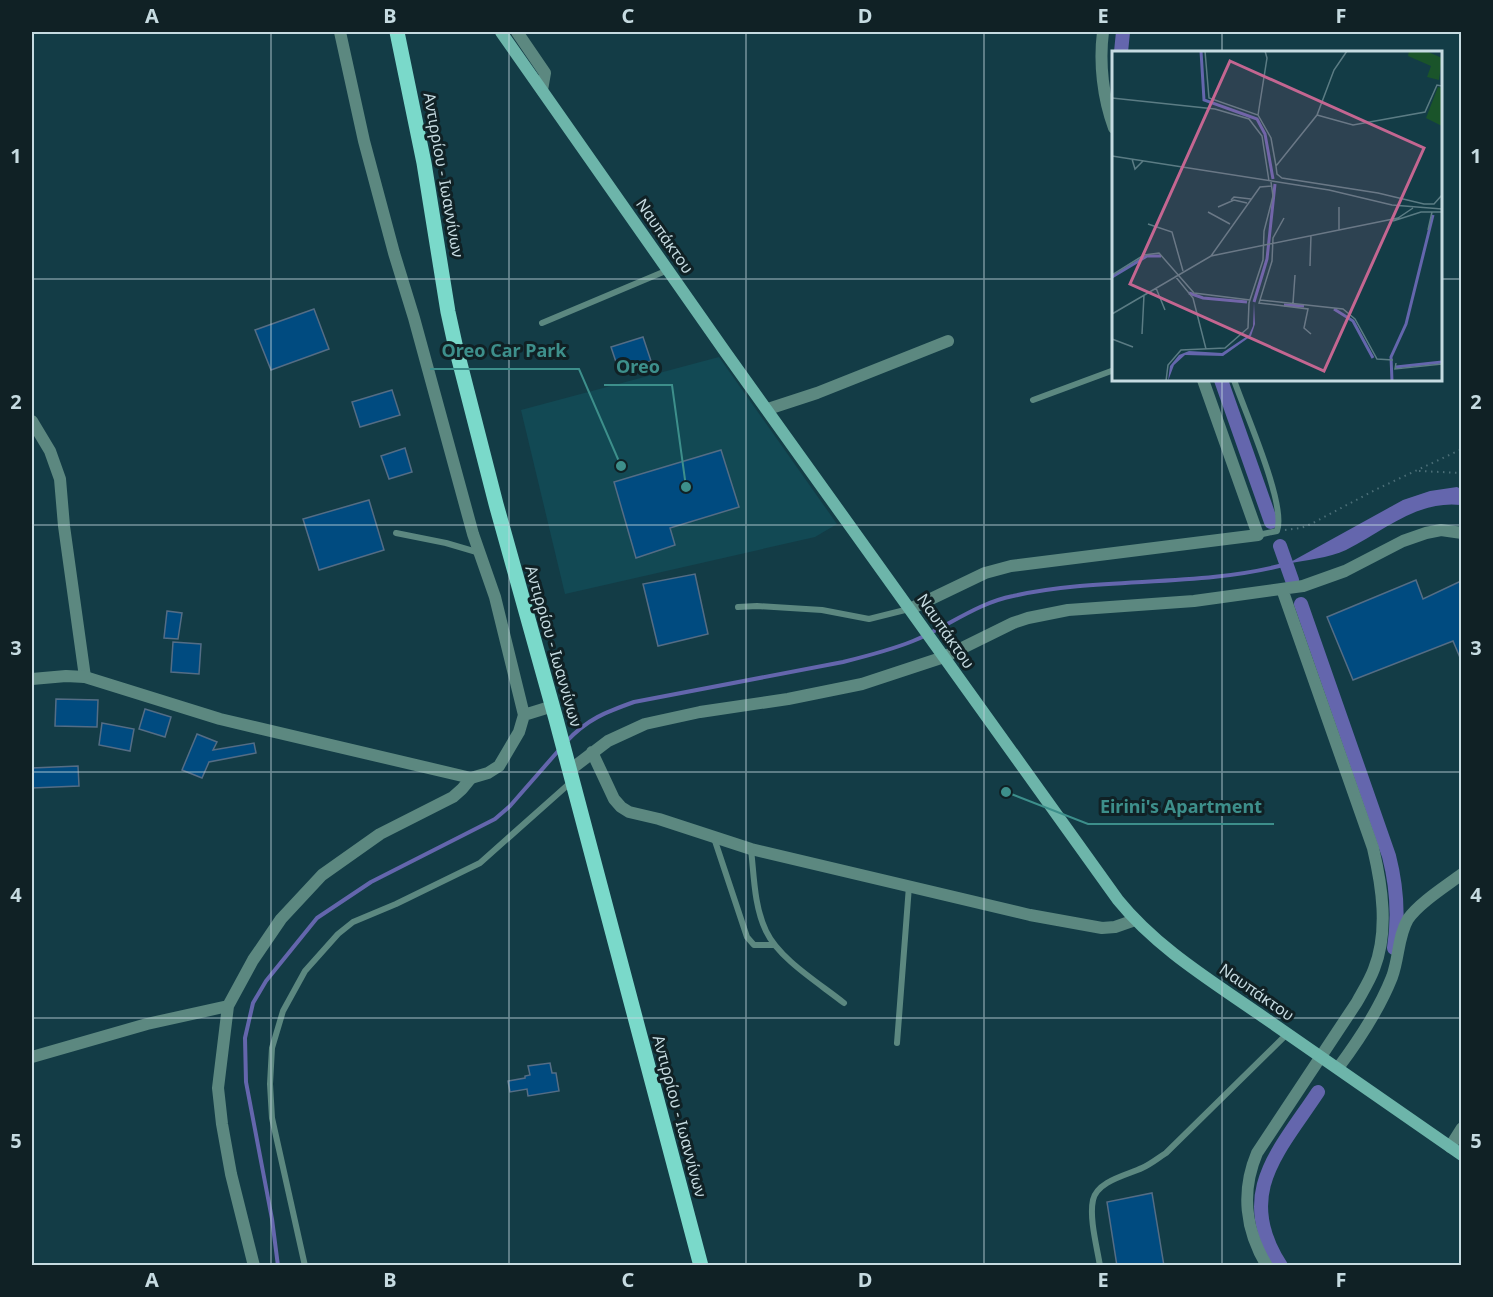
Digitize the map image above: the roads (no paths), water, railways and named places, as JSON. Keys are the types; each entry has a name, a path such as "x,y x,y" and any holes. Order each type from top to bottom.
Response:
{"main road":[{"name":"Αντιρρίου - Ιωαννίνων","path":"397,32 407,74 455,344 701,1266"},
{"path":"407,74 408,32"},
{"name":"Ναυπάκτου","path":"501,32 920,624 1118,900 1135,920 1176,954 1461,1155"}],"street":[{"path":"32,679 85,677 219,720 471,777 488,773 499,766 519,732 524,715 495,597 480,553 394,253 364,141 340,32"},
{"path":"517,32 544,73 542,90"},
{"path":"1103,32 1102,78 1112,123"},
{"path":"768,409 828,389 948,341"},
{"path":"910,609 985,573 1011,566 1258,535 1203,381"},
{"path":"32,421 50,451 60,479 64,526 85,677"},
{"path":"570,771 608,741 656,721 862,684 1012,622 1046,614 1194,601 1303,586 1332,576 1403,541 1426,533 1441,530 1461,533"},
{"path":"1267,1266 1247,1218 1248,1179 1257,1153 1357,1002 1375,967 1383,920 1380,876 1363,817 1282,589"},
{"path":"524,715 555,712"},
{"path":"592,752 614,799 622,809 751,849 1030,915 1102,928 1115,927 1135,920"},
{"path":"254,1266 231,1174 218,1088 228,1006 253,960 281,919 322,875 380,834 453,796 471,777"},
{"path":"1338,1068 1361,1035 1387,990 1402,934 1409,918 1461,874"},
{"path":"32,1057 147,1024 228,1006"},
{"path":"1450,1147 1461,1128"}],"lane":[{"path":"542,323 669,270"},
{"path":"1033,400 1112,370"},
{"path":"1234,381 1275,492 1279,513 1276,531 1258,535"},
{"path":"396,533 446,543 480,553"},
{"path":"738,607 822,610 868,619 910,609"},
{"path":"305,1266 272,1118 270,1084 272,1048 280,1020 305,971 338,934 353,922 480,863 570,771"},
{"path":"714,837 747,937 754,945 774,945"},
{"path":"751,849 759,910 765,930 774,945 844,1003"},
{"path":"897,1043 909,886"},
{"path":"1100,1266 1092,1212 1096,1192 1104,1185 1144,1167 1166,1153 1287,1034"}],"water":[{"path":"1457,487 1461,489 1461,505 1430,507 1415,512 1339,553 1287,564 1403,500 1430,491"}],"waterway":[{"path":"1121,51 1123,32"},
{"path":"1221,381 1271,522"},
{"path":"1280,546 1292,580"},
{"path":"566,742 597,717 634,702 879,653 913,641 1000,599 1081,586 1219,576 1287,564"},
{"path":"1301,604 1389,856 1396,902 1394,948"},
{"path":"278,1266 272,1219 246,1082 245,1038 253,1003 266,981 317,918 371,882 495,819 510,806 559,750"},
{"path":"1281,1266 1267,1240 1261,1217 1262,1195 1267,1174 1277,1154 1318,1092"}],"place":[{"name":"Oreo Car Park","path":"621,466"},
{"name":"Oreo","path":"686,487"},
{"name":"Eirini's Apartment","path":"1006,792"}]}
